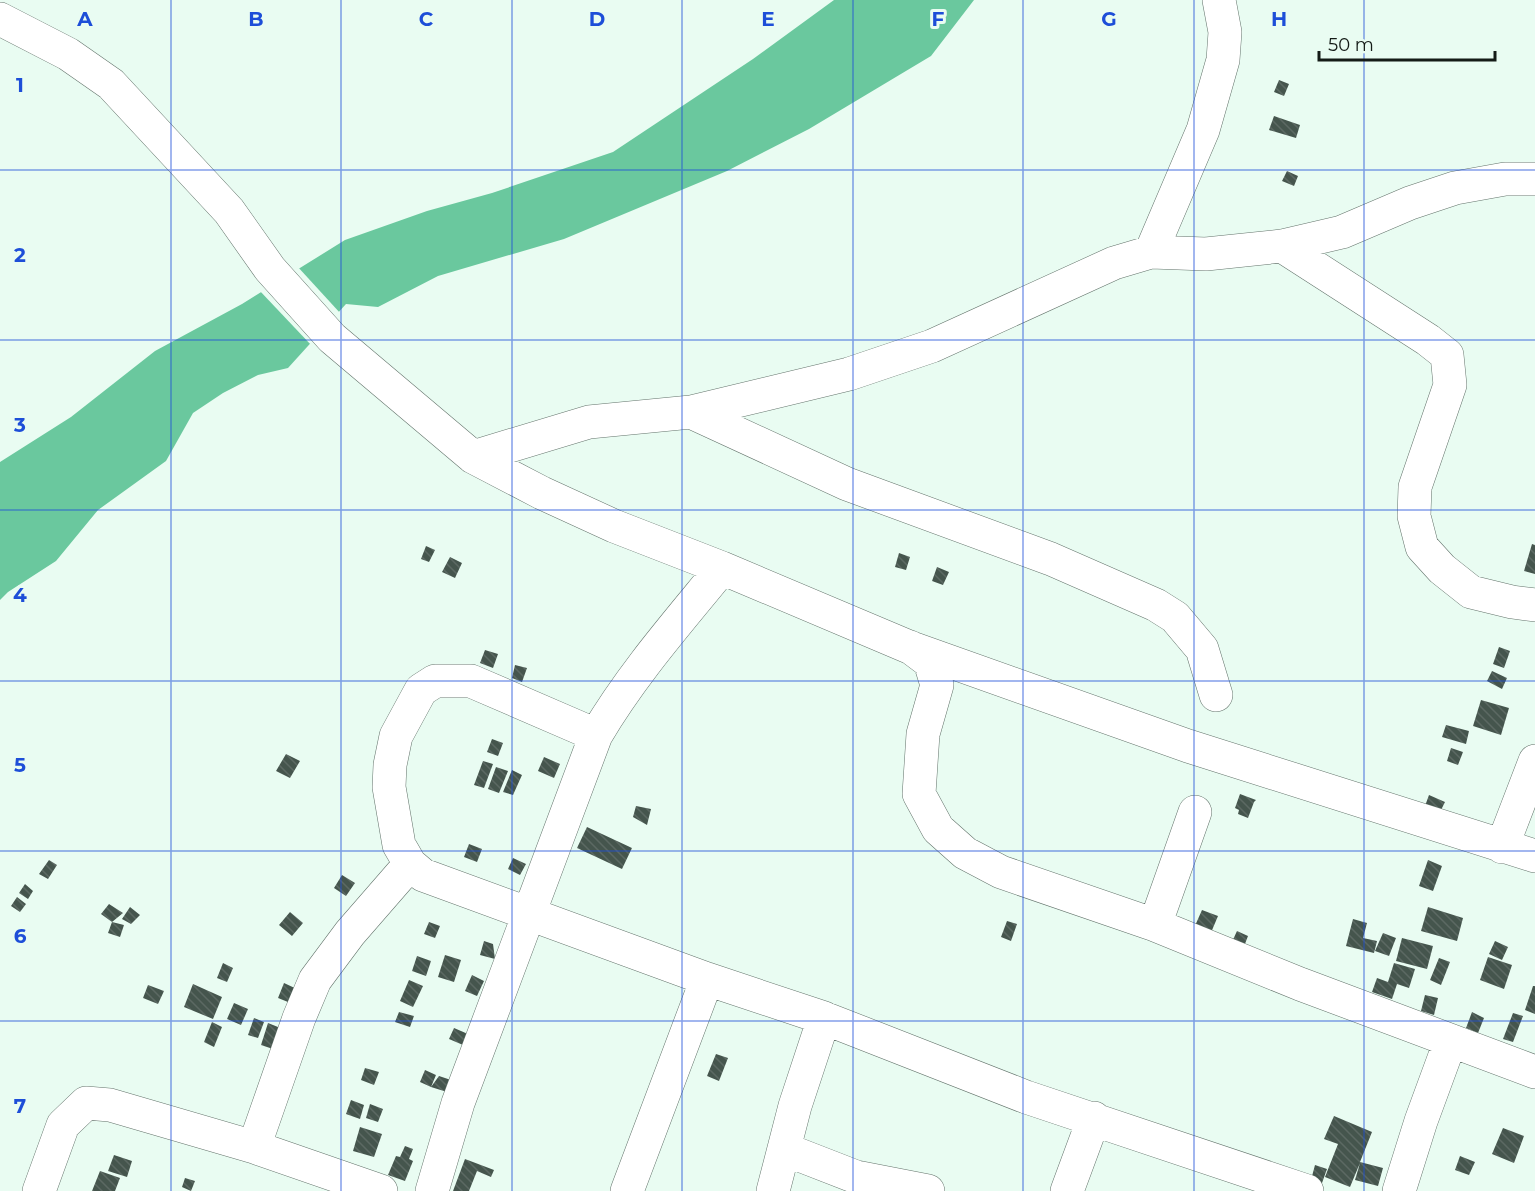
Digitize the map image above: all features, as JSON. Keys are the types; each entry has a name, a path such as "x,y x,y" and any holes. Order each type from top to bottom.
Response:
{"street":[{"path":"1151,252 1203,130 1223,60 1225,32 1219,0"},
{"path":"0,19 68,54 111,84 229,211 270,269 332,338 473,457 542,494 614,526 722,568 909,647 1188,746 1535,856"},
{"path":"473,457 589,422 691,412 849,374 932,346 1114,263 1151,252 1206,254 1282,246 1342,232 1410,203 1455,188 1505,179 1535,179"},
{"path":"1282,246 1428,340 1447,355 1450,385 1415,487 1414,516 1422,547 1442,569 1471,592 1535,605"},
{"path":"691,412 847,484 1051,559 1156,605 1175,617 1202,649 1216,695"},
{"path":"432,1191 458,1103 596,735 616,701 651,653 722,568"},
{"path":"909,647 930,662 937,685 922,734 919,794 938,829 965,853 1001,872 1155,925 1300,984 1535,1072"},
{"path":"596,735 471,681 435,681 421,690 396,736 390,765 389,787 399,845 410,864 423,875 707,979 824,1018 1026,1096 1307,1191"},
{"path":"1502,847 1535,761"},
{"path":"1155,925 1195,812"},
{"path":"254,1146 299,1018 315,980 350,933 410,864"},
{"path":"627,1191 707,979"},
{"path":"773,1191 795,1106 824,1018"},
{"path":"1399,1191 1421,1121 1450,1042"},
{"path":"39,1191 63,1125 86,1103 110,1105 254,1146 381,1191"},
{"path":"1067,1191 1094,1118"},
{"path":"784,1149 856,1177 928,1191"}],"shaded area":[{"path":"834,0 974,0 931,56 809,129 727,171 564,239 438,276 378,307 346,304 288,368 258,375 223,393 193,413 166,461 98,510 56,561 8,592 0,600 0,462 71,417 155,351 242,304 345,240 427,211 492,193 613,152 753,59"}],"pier":[{"path":"297,266 341,314 312,346 259,290"}],"building":[{"path":"1279,80 1289,84 1284,96 1274,92"},
{"path":"1274,116 1300,125 1296,138 1269,130"},
{"path":"1287,171 1298,176 1294,186 1282,181"},
{"path":"1532,544 1535,545 1535,574 1524,571"},
{"path":"426,546 435,550 429,562 421,559"},
{"path":"899,553 910,557 906,570 895,567"},
{"path":"450,557 462,563 455,578 442,572"},
{"path":"937,567 949,572 943,585 932,581"},
{"path":"1499,647 1510,651 1504,668 1493,664"},
{"path":"485,650 498,654 493,668 480,663"},
{"path":"515,665 527,668 522,682 512,678"},
{"path":"1492,671 1507,678 1502,689 1487,681"},
{"path":"1481,700 1509,708 1501,735 1473,726"},
{"path":"1446,725 1469,731 1466,744 1442,737"},
{"path":"492,739 503,743 498,756 487,752"},
{"path":"1451,748 1463,752 1458,765 1447,761"},
{"path":"286,754 300,761 290,778 276,771"},
{"path":"544,757 560,764 554,778 538,771"},
{"path":"483,761 493,764 484,788 474,785"},
{"path":"496,767 508,771 499,793 488,789"},
{"path":"512,770 522,775 513,795 503,792"},
{"path":"1240,794 1256,800 1248,818 1238,814 1239,810 1235,808"},
{"path":"1429,795 1445,802 1440,812 1425,806"},
{"path":"636,806 651,809 647,825 633,817"},
{"path":"587,827 632,848 622,869 577,848"},
{"path":"469,844 482,849 477,862 464,857"},
{"path":"513,858 526,864 520,875 508,869"},
{"path":"49,860 57,865 48,879 39,874"},
{"path":"1428,860 1442,866 1433,891 1419,886"},
{"path":"342,875 355,883 346,896 334,888"},
{"path":"25,884 33,891 28,899 19,893"},
{"path":"17,897 26,904 20,912 11,906"},
{"path":"109,904 123,913 112,922 101,914"},
{"path":"130,907 140,915 131,924 122,919"},
{"path":"1428,907 1463,918 1457,941 1421,931"},
{"path":"1202,910 1218,916 1210,935 1194,928"},
{"path":"290,912 303,923 292,936 279,925"},
{"path":"1353,919 1367,923 1363,938 1377,941 1374,953 1346,946"},
{"path":"1007,921 1017,924 1011,941 1001,937"},
{"path":"112,922 124,925 120,937 108,933"},
{"path":"429,922 440,926 435,938 424,934"},
{"path":"1237,931 1248,936 1243,949 1231,944"},
{"path":"1383,933 1396,938 1389,956 1375,951"},
{"path":"1402,938 1433,946 1427,969 1396,961"},
{"path":"484,941 493,944 495,959 480,955"},
{"path":"1495,941 1508,947 1502,960 1489,954"},
{"path":"445,955 461,960 454,982 438,977"},
{"path":"417,956 431,961 426,976 412,971"},
{"path":"1488,957 1512,965 1504,989 1480,980"},
{"path":"1439,958 1450,962 1441,985 1430,980"},
{"path":"223,963 233,968 227,982 217,978"},
{"path":"1394,963 1415,969 1409,988 1397,984 1392,999 1372,992 1377,978 1388,982"},
{"path":"472,975 484,981 477,996 465,991"},
{"path":"409,980 423,986 413,1007 400,1001"},
{"path":"284,983 299,990 293,1004 278,998"},
{"path":"193,984 222,997 213,1019 184,1007"},
{"path":"148,985 164,991 158,1004 143,998"},
{"path":"1533,986 1535,986 1535,1014 1525,1010"},
{"path":"1425,995 1438,998 1434,1015 1421,1011"},
{"path":"234,1003 248,1009 241,1025 227,1019"},
{"path":"399,1012 414,1016 410,1027 395,1022"},
{"path":"1472,1012 1484,1018 1478,1033 1466,1028"},
{"path":"1513,1013 1523,1016 1513,1042 1503,1039"},
{"path":"254,1018 264,1022 258,1038 248,1035"},
{"path":"212,1022 222,1027 214,1047 204,1042"},
{"path":"268,1023 283,1029 276,1050 261,1045"},
{"path":"454,1028 468,1034 463,1045 449,1039"},
{"path":"716,1054 728,1058 719,1081 707,1076"},
{"path":"365,1068 379,1072 374,1085 361,1080"},
{"path":"425,1070 436,1075 431,1087 420,1082"},
{"path":"439,1076 451,1080 447,1092 431,1087"},
{"path":"351,1100 364,1105 360,1119 346,1114"},
{"path":"370,1104 383,1109 378,1122 366,1118"},
{"path":"1334,1116 1372,1132 1360,1162 1383,1168 1378,1186 1355,1180 1360,1163 1350,1187 1325,1177 1338,1144 1324,1139"},
{"path":"360,1127 382,1134 374,1157 353,1151"},
{"path":"1503,1128 1524,1136 1514,1163 1492,1154"},
{"path":"405,1146 413,1149 409,1159 413,1161 405,1181 388,1175 396,1156 400,1157"},
{"path":"114,1155 132,1161 127,1177 108,1171"},
{"path":"1460,1156 1475,1162 1469,1175 1455,1170"},
{"path":"465,1159 494,1170 491,1177 477,1171 469,1191 453,1191"},
{"path":"1315,1165 1327,1169 1322,1183 1311,1180"},
{"path":"100,1171 120,1178 115,1191 92,1191"},
{"path":"185,1178 195,1181 191,1191 182,1187"}]}
